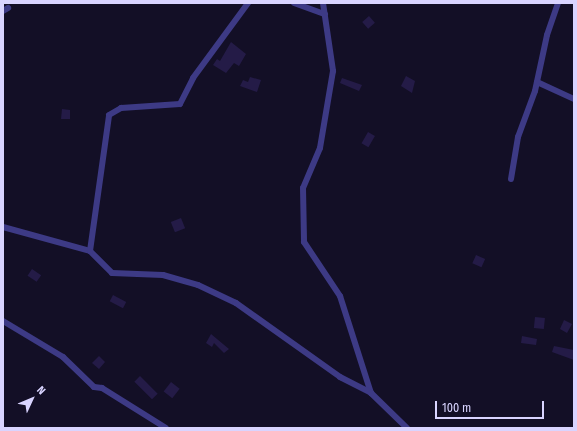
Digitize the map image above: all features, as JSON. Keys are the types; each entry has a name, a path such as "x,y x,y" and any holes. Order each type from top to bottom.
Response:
{"street":[{"path":"294,3 325,14"},
{"path":"323,3 333,71 320,148 303,188 304,242 340,296 370,393"},
{"path":"511,179 518,137 537,82 558,3"},
{"path":"90,251 109,115 121,108 180,104 194,78 244,4"},
{"path":"537,82 574,99"},
{"path":"3,227 90,251 112,273 162,275 198,285 236,303 340,377 370,393 407,428"},
{"path":"3,321 63,357 94,387 102,388 166,428"}],"building":[{"path":"369,16 375,23 368,29 362,22"},
{"path":"231,42 246,54 239,66 234,63 226,73 213,65 217,59 220,61"},
{"path":"406,76 415,81 412,93 401,86"},
{"path":"250,77 261,80 257,92 240,86 243,80 248,82"},
{"path":"342,78 362,85 359,91 340,83"},
{"path":"62,109 70,110 70,119 61,119"},
{"path":"368,132 375,136 368,147 362,143"},
{"path":"181,218 185,228 175,232 171,222"},
{"path":"476,255 485,259 481,267 472,263"},
{"path":"32,269 41,275 37,282 28,276"},
{"path":"113,295 126,302 123,308 110,301"},
{"path":"535,317 545,318 544,329 534,328"},
{"path":"564,320 572,324 567,333 560,329"},
{"path":"211,334 229,349 224,353 214,343 212,347 206,343"},
{"path":"522,336 537,339 536,345 521,343"},
{"path":"554,346 574,350 574,360 552,352"},
{"path":"99,356 105,362 99,369 92,363"},
{"path":"140,376 158,394 152,399 134,382"},
{"path":"171,382 180,389 172,398 164,391"}]}
